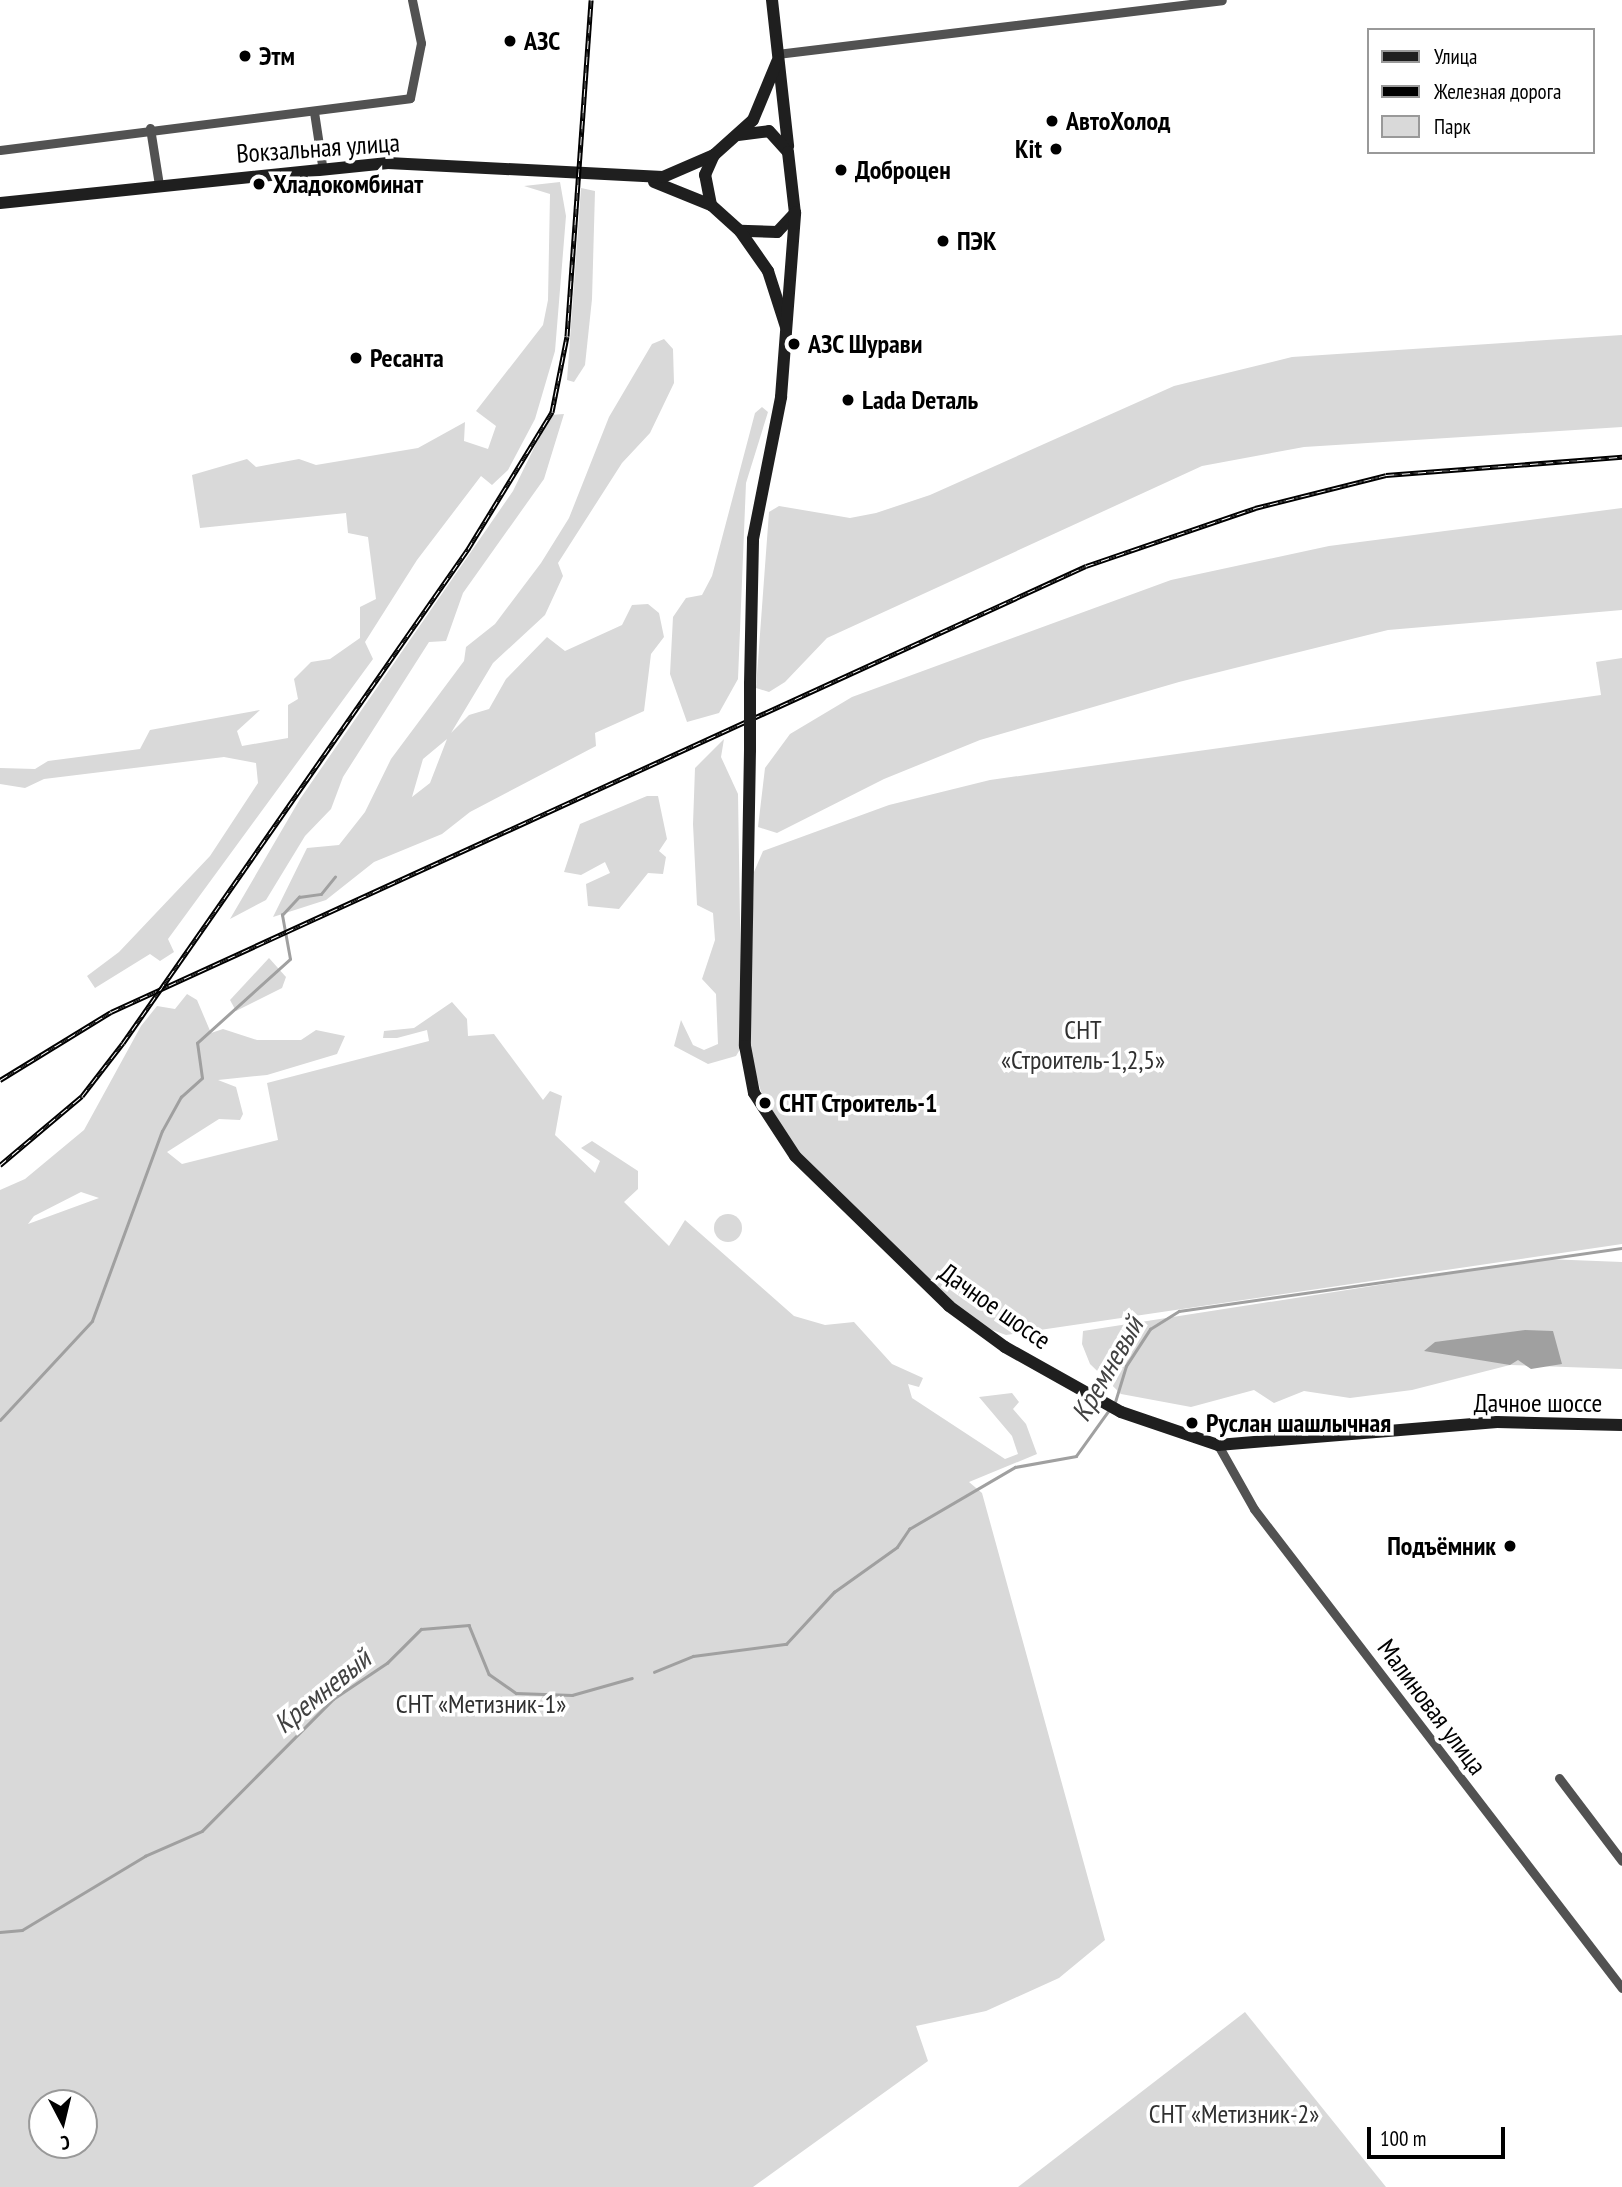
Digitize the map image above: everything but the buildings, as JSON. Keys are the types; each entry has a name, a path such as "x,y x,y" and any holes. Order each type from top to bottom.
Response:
{"main road":[{"path":"740,231 777,232 795,213 772,0"},
{"path":"640,178 683,172 714,155 738,135 767,96 777,58"},
{"path":"738,135 769,131 788,152"},
{"path":"711,205 705,175 714,155"},
{"name":"Вокзальная улица","path":"0,203 322,165 393,162 640,178"},
{"path":"640,178 711,205 740,231 768,271 787,335"},
{"name":"Дачное шоссе","path":"795,213 787,335 753,539 745,1046 764,1111 844,1208 949,1306 1005,1347 1121,1412 1218,1445 1497,1422 1622,1425"}],"street":[{"path":"0,150 150,128 314,112 410,98 421,43 412,0"},
{"path":"777,58 1222,0"},
{"path":"314,112 322,165"},
{"path":"150,128 159,185"},
{"name":"Малиновая улица","path":"1218,1445 1254,1509 1622,1988"},
{"path":"1559,1777 1622,1861"}],"green space":[{"path":"560,182 566,216 555,351 535,419 508,470 492,485 481,476 417,560 365,642 373,659 168,939 174,952 160,961 150,954 95,988 87,976 119,952 210,856 258,783 256,763 224,757 44,779 25,788 0,784 0,768 35,769 48,761 140,749 150,730 260,710 237,731 242,746 288,738 288,705 298,699 294,679 311,662 330,659 360,638 360,607 376,599 368,537 348,533 346,513 200,528 192,475 247,459 256,467 299,459 316,465 418,448 465,422 464,441 488,449 496,426 476,411 543,325 548,300 550,194 524,186"},
{"path":"581,188 595,191 592,299 585,365 574,382 567,380"},
{"path":"1622,335 1622,427 1304,447 1202,466 827,638 785,682 769,692 756,688 769,512 779,506 850,518 876,513 930,495 1174,386 1292,357"},
{"path":"664,339 673,349 674,383 650,433 622,463 558,563 563,576 545,615 493,663 451,733 469,715 489,709 506,679 547,637 565,651 622,625 632,605 648,604 659,613 664,637 651,654 644,711 595,733 596,746 470,812 442,834 374,862 326,900 273,917 307,848 339,845 365,812 391,759 464,661 466,647 495,624 541,563 569,518 609,417 652,344","holes":["447,739 430,783 412,797 423,759"]},
{"path":"762,407 768,412 746,483 738,679 719,713 687,722 670,674 673,617 686,598 702,595 712,576 755,413"},
{"path":"564,414 544,479 463,593 446,641 429,642 343,777 331,809 305,836 266,900 230,919 300,799 513,491 550,415"},
{"path":"1622,508 1622,610 1388,630 1179,682 980,740 884,779 777,833 758,827 765,768 790,734 852,697 1171,580 1329,546"},
{"name":"СНТ «Строитель-1,2,5»","path":"1622,658 1622,1244 1006,1335 984,1327 900,1260 797,1154 764,1101 749,1053 754,872 763,851 889,805 990,780 1601,695 1596,662"},
{"path":"724,739 721,757 738,794 742,1046 736,1056 708,1064 674,1046 681,1020 693,1045 704,1050 718,1044 716,994 702,979 715,940 713,913 697,905 693,824 695,768"},
{"path":"647,796 658,796 667,839 659,851 666,857 663,874 648,873 619,909 588,906 586,884 610,873 605,862 581,875 564,872 580,824"},
{"path":"269,958 286,977 282,988 236,1011 230,1000"},
{"name":"СНТ «Метизник-1»","path":"187,994 197,1000 211,1033 223,1029 257,1040 301,1040 316,1030 345,1036 337,1054 267,1075 218,1080 236,1087 243,1114 240,1120 219,1119 167,1152 182,1164 278,1140 267,1083 429,1041 427,1030 397,1038 383,1038 384,1031 414,1028 452,1002 467,1019 468,1036 494,1034 543,1100 550,1091 562,1096 555,1135 595,1173 600,1161 581,1148 592,1141 638,1171 638,1189 624,1202 669,1246 685,1220 794,1316 825,1325 854,1322 892,1364 923,1378 919,1387 908,1384 912,1398 1005,1459 1018,1454 1012,1436 979,1397 1012,1393 1019,1402 1013,1409 1026,1424 1037,1454 969,1482 982,1493 1105,1940 1059,1978 986,2011 916,2026 928,2061 753,2187 0,2187 0,1190 25,1179 84,1130 141,1026 157,1006 175,1009","holes":["81,1192 99,1198 28,1224 34,1216"]},
{"path":"728,1214 738,1218 742,1228 738,1238 728,1242 718,1238 714,1228 718,1218"},
{"path":"1546,1259 1622,1262 1622,1369 1510,1365 1412,1390 1350,1398 1304,1391 1274,1403 1254,1390 1191,1407 1121,1394 1090,1364 1082,1344 1083,1331"},
{"name":"СНТ «Метизник-2»","path":"1245,2012 1386,2187 1018,2187"}],"shaded area":[{"path":"1525,1330 1553,1331 1562,1364 1531,1369 1518,1360 1510,1365 1424,1351 1435,1342"}],"waterway":[{"path":"0,1420 92,1321 162,1131 181,1097 202,1078 197,1043 290,959 282,915 299,897 321,894 335,877"},
{"name":"Кремневый","path":"1115,1402 1126,1366 1150,1329 1179,1311 1622,1248"},
{"path":"654,1672 693,1656 786,1644 834,1592 897,1547 909,1529 1015,1467 1076,1456 1109,1410"},
{"name":"Кремневый","path":"0,1932 22,1930 145,1856 202,1831 333,1699 387,1663 421,1629 469,1625 489,1674 516,1693 572,1695 632,1678"}],"railway":[{"path":"0,1165 82,1096 123,1043 468,549 552,412 567,336 591,0"},
{"path":"0,1080 111,1012 1086,566 1255,508 1386,475 1622,457"}],"place":[{"name":"АЗС","path":"510,41"},
{"name":"Этм","path":"245,56"},
{"name":"АвтоХолод","path":"1052,121"},
{"name":"Kit","path":"1056,149"},
{"name":"Доброцен","path":"841,170"},
{"name":"Хладокомбинат","path":"259,184"},
{"name":"ПЭК","path":"943,241"},
{"name":"АЗС Шурави","path":"794,344"},
{"name":"Ресанта","path":"356,358"},
{"name":"Lada Dеталь","path":"848,400"},
{"name":"СНТ Строитель-1","path":"765,1103"},
{"name":"Руслан шашлычная","path":"1192,1423"},
{"name":"Подъёмник","path":"1510,1546"}]}
